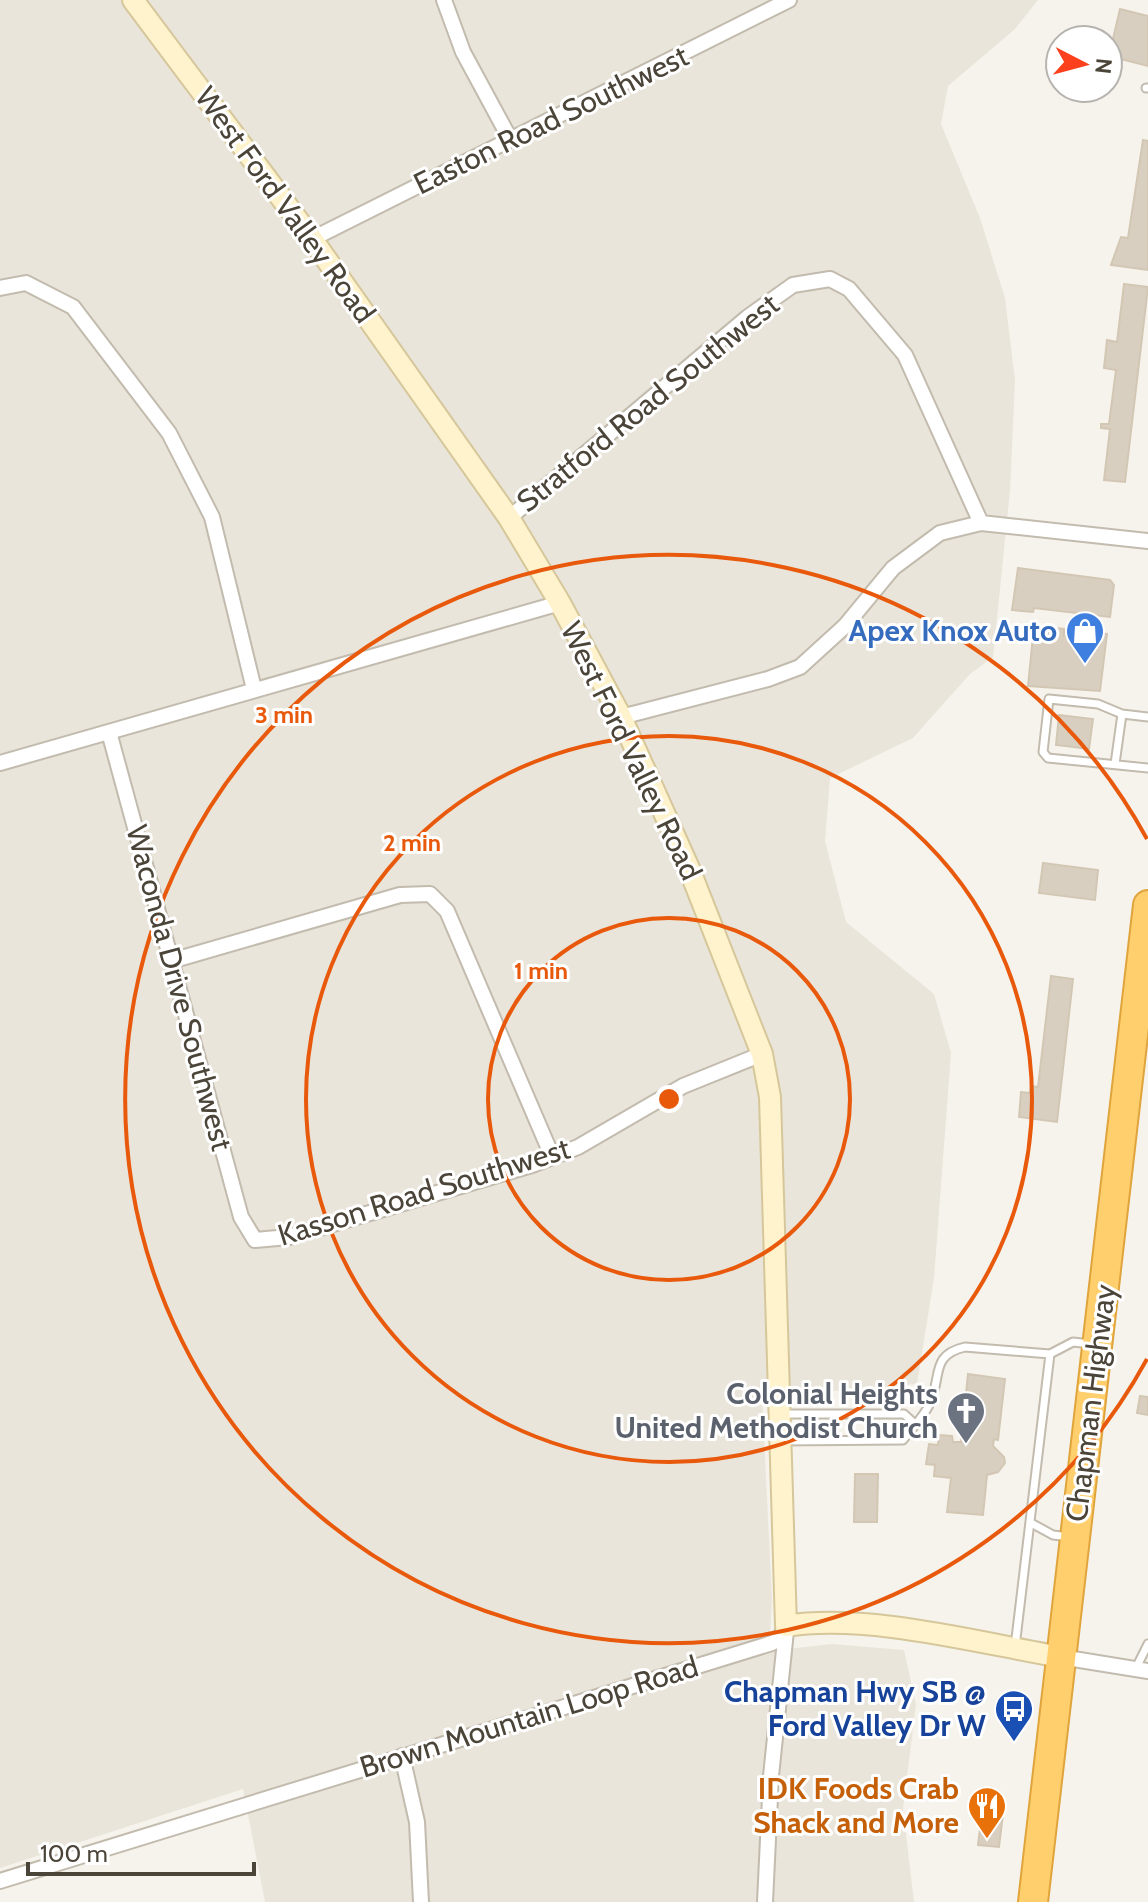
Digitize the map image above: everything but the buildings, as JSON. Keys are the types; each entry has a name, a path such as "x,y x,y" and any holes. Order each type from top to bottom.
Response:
{"highway":[{"name":"Chapman Highway","path":"1033,1902 1148,905"}],"street":[{"name":"West Ford Valley Road","path":"133,0 312,239 509,518 560,603 621,717 688,866 762,1054 774,1144 786,1626"},
{"path":"444,0 463,52 510,139"},
{"name":"Easton Road Southwest","path":"312,239 789,0"},
{"name":"Stratford Road Southwest","path":"509,518 748,317 793,285 830,279 849,289 905,355 981,523"},
{"path":"0,288 26,283 73,307 169,433 212,517 254,689"},
{"path":"621,717 768,679 800,667 845,626 893,568 918,546 940,533 981,523 1148,541"},
{"path":"0,763 560,603"},
{"name":"Waconda Drive Southwest","path":"109,732 241,1217 255,1240"},
{"path":"171,961 400,895 430,894 447,911 552,1156"},
{"name":"Kasson Road Southwest","path":"255,1240 289,1237 578,1147 683,1086 762,1054"},
{"path":"765,1902 771,1776 786,1626 814,1622 883,1627 1142,1669"},
{"name":"Brown Mountain Loop Road","path":"0,1881 772,1643 779,1639 786,1626"},
{"path":"402,1756 417,1822 421,1902"}],"lane":[{"path":"1148,717 1122,714 1098,704 1049,699 1043,752 1048,758 1148,768"},
{"path":"1115,764 1122,714"},
{"path":"781,1441 903,1440 932,1399 944,1355 953,1350 965,1347 1050,1354 1073,1342 1097,1345"},
{"path":"1014,1649 1050,1354"},
{"path":"780,1414 904,1414 915,1424"},
{"path":"1031,1523 1053,1535 1075,1538"},
{"path":"1142,1669 1148,1644"}],"shaded area":[{"path":"0,0 1038,0 1015,29 948,86 941,124 980,218 1005,298 1015,380 1010,491 993,657 970,674 913,738 830,778 825,841 846,922 934,994 951,1053 934,1278 917,1384 762,1397 772,1599 769,1651 832,1644 904,1650 916,1705 903,1809 914,1902 265,1902 243,1789 0,1868"}],"place":[{"name":"Apex Knox Auto","path":"1085,665"},
{"name":"Colonial Heights United Methodist Church","path":"966,1445"},
{"name":"Chapman Hwy SB @ Ford Valley Dr W","path":"1014,1743"},
{"name":"IDK Foods Crab Shack and More","path":"987,1840"}]}
